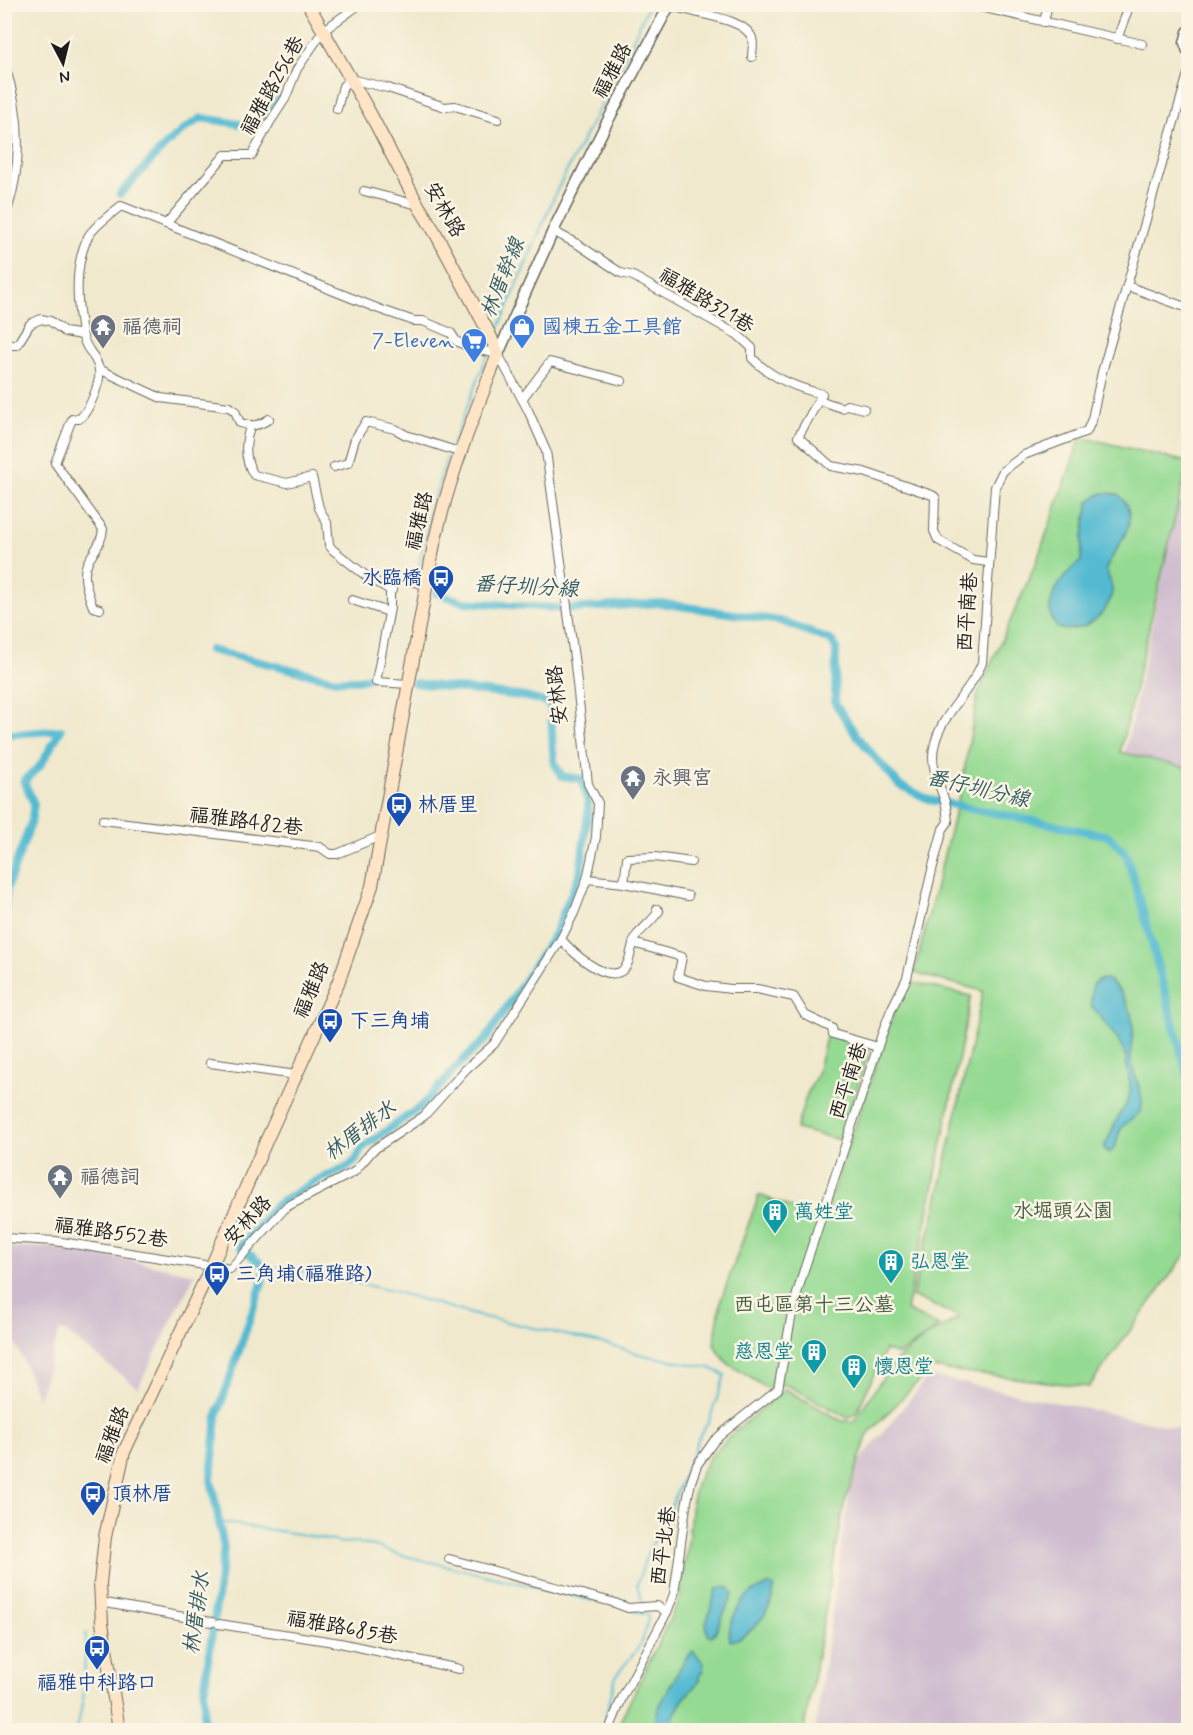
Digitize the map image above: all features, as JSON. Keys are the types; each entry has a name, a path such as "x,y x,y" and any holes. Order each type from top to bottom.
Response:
{"main road":[{"name":"安林路","path":"308,4 371,115 418,206 436,234 492,348"},
{"name":"福雅路","path":"119,1731 100,1602 100,1583 105,1537 124,1452 212,1265 338,983 372,886 453,450 492,348"}],"street":[{"name":"福雅路256巷","path":"166,224 225,155 252,155 285,99 297,69 323,31 360,4"},
{"path":"968,4 1142,44"},
{"path":"1044,22 1048,4"},
{"path":"1117,39 1130,4"},
{"path":"668,5 743,26 752,36 752,57"},
{"name":"福雅路","path":"492,348 668,5"},
{"path":"1188,32 1185,43 1188,51"},
{"path":"4,64 15,100 18,142 14,185 4,219"},
{"name":"西平南巷","path":"778,1389 793,1308 803,1274 891,1010 907,978 933,866 943,829 948,822 945,801 935,774 933,757 936,740 945,719 972,683 982,663 995,487 1003,471 1024,456 1087,431 1188,74"},
{"path":"337,109 343,86 350,79 388,88 445,107 455,106 498,119"},
{"path":"364,191 418,206"},
{"path":"100,609 93,608 85,578 86,566 102,537 103,529 55,463 72,419 79,419 88,410 99,378 99,369 82,335 76,292 83,252 90,234 121,206 379,309 414,321 423,321 452,333 456,341 471,348 492,348"},
{"name":"福雅路321巷","path":"553,231 621,273 633,276 738,335 752,348 752,358 762,367 798,387 822,394 819,400"},
{"path":"1127,286 1188,308"},
{"path":"4,343 17,345 30,324 41,319 50,321 65,332 82,335"},
{"name":"安林路","path":"212,1265 230,1269 286,1207 354,1172 373,1150 424,1116 466,1069 494,1044 561,939 587,879 596,837 598,803 588,784 575,665 546,451 522,399 492,348"},
{"path":"522,399 550,362 622,381"},
{"path":"99,369 161,398 230,407 240,423 250,427 260,425 269,419"},
{"path":"864,409 847,405 842,408 819,400 798,437 831,466 864,472 932,495 935,497 934,531 938,540 973,560 988,562"},
{"path":"334,467 348,464 355,439 366,422 395,429 406,435 453,450"},
{"path":"250,427 246,436 247,453 254,475 287,483 312,477 319,508 327,523 329,545 345,561 390,590"},
{"path":"409,684 376,682 389,612 390,590 392,590 393,581 397,579 427,584"},
{"path":"352,600 389,612"},
{"name":"福雅路482巷","path":"103,820 320,847 330,854 337,854 380,836"},
{"path":"624,883 627,858 655,857 691,862"},
{"path":"587,879 624,883 688,896"},
{"path":"561,939 591,966 606,972 623,970 638,934 651,923 659,909 657,909"},
{"path":"633,943 682,957 678,977 706,986 757,989 794,997 805,1015 832,1028 833,1034 878,1047"},
{"path":"210,1063 296,1076"},
{"name":"福雅路552巷","path":"4,1238 55,1241 212,1265"},
{"name":"西平北巷","path":"609,1731 622,1698 674,1594 686,1506 697,1465 723,1432 778,1389"},
{"path":"449,1559 628,1608 657,1606 667,1612"},
{"name":"福雅路685巷","path":"100,1602 350,1644 459,1669"}],"shaded area":[{"path":"1178,502 1188,505 1188,770 1125,753"},
{"path":"49,1247 108,1256 195,1274 138,1388 65,1332 59,1331 38,1400 24,1362 5,1322 5,1248"},
{"path":"929,1376 1188,1430 1188,1730 815,1730 853,1469"}],"green space":[{"name":"水堀頭公園","path":"1081,437 1188,462 1120,752 1188,768 1188,1251 1089,1387 931,1368 868,1434 844,1505 804,1730 616,1730 679,1600 692,1501 697,1481 709,1458 735,1431 785,1389 842,1421 854,1421 892,1364 924,1338 960,1317 912,1296 935,1211 983,991 914,973 961,788 978,693 1036,563"},
{"name":"西屯區第十三公墓","path":"911,982 971,996 923,1239 906,1310 939,1326 898,1355 885,1350 857,1412 848,1418 785,1384 768,1389 727,1363 714,1345 721,1300 759,1195 823,1220 896,1006"},
{"path":"827,1034 871,1045 840,1140 796,1129 807,1094 817,1074"}],"water":[{"path":"1102,493 1118,494 1126,504 1129,513 1126,532 1106,569 1112,592 1105,609 1092,622 1076,629 1058,628 1052,620 1051,601 1060,583 1081,561 1089,501"},
{"path":"1105,979 1115,985 1130,1011 1133,1029 1131,1061 1142,1101 1141,1110 1123,1126 1114,1148 1109,1153 1104,1148 1125,1107 1130,1093 1130,1084 1125,1054 1116,1037 1091,1005 1092,985 1098,980"},
{"path":"771,1585 774,1587 773,1599 760,1620 749,1632 730,1641 732,1621 743,1602 752,1592"},
{"path":"722,1587 729,1588 733,1593 712,1637 708,1635 706,1624 716,1590"},
{"path":"693,1651 704,1663 699,1681 674,1715 672,1730 654,1730 658,1709 685,1659"}],"waterway":[{"name":"林厝幹線","path":"495,337 557,190 618,72 649,4"},
{"path":"120,194 168,143 190,125 202,118 246,125 255,124 280,98"},
{"name":"林厝幹線","path":"417,575 431,508 445,463 488,353"},
{"name":"番仔圳分線","path":"436,593 464,602 569,609 660,603 781,621 832,641 836,648 835,703 856,735 899,785 930,800 1109,836 1126,854 1188,1077"},
{"path":"210,650 336,680 360,680 369,677"},
{"name":"林厝排水","path":"204,1730 204,1692 224,1548 211,1479 217,1416 262,1283 265,1267 240,1246 277,1204 316,1181 348,1167 356,1160 362,1148 422,1106 463,1060 486,1039 553,937 580,873 588,802 582,779 562,776 555,764 551,710 548,703 526,697 415,683"},
{"path":"4,732 14,734 61,730 40,766 24,781 34,804 31,823 7,888 4,913"},
{"path":"265,1267 296,1269 396,1292 475,1315 610,1345 639,1354 710,1368 725,1375 709,1421 700,1435 668,1514 646,1557 637,1585 643,1603"},
{"path":"219,1522 343,1543 353,1542 375,1546 397,1554 593,1601"},
{"path":"633,1611 648,1615"},
{"path":"602,1730 616,1676 641,1644 648,1616"},
{"path":"77,1730 83,1699 86,1633"}],"place":[{"name":"福德祠","path":"103,350"},
{"name":"國棟五金工具館","path":"522,350"},
{"name":"7-Eleven","path":"474,364"},
{"name":"水臨橋","path":"441,601"},
{"name":"永興宮","path":"633,801"},
{"name":"林厝里","path":"399,828"},
{"name":"下三角埔","path":"330,1044"},
{"name":"福德詞","path":"60,1200"},
{"name":"萬姓堂","path":"775,1235"},
{"name":"弘恩堂","path":"891,1285"},
{"name":"三角埔(福雅路)","path":"217,1297"},
{"name":"慈恩堂","path":"814,1375"},
{"name":"懷恩堂","path":"854,1390"},
{"name":"頂林厝","path":"93,1517"},
{"name":"福雅中科路口","path":"97,1671"}]}
